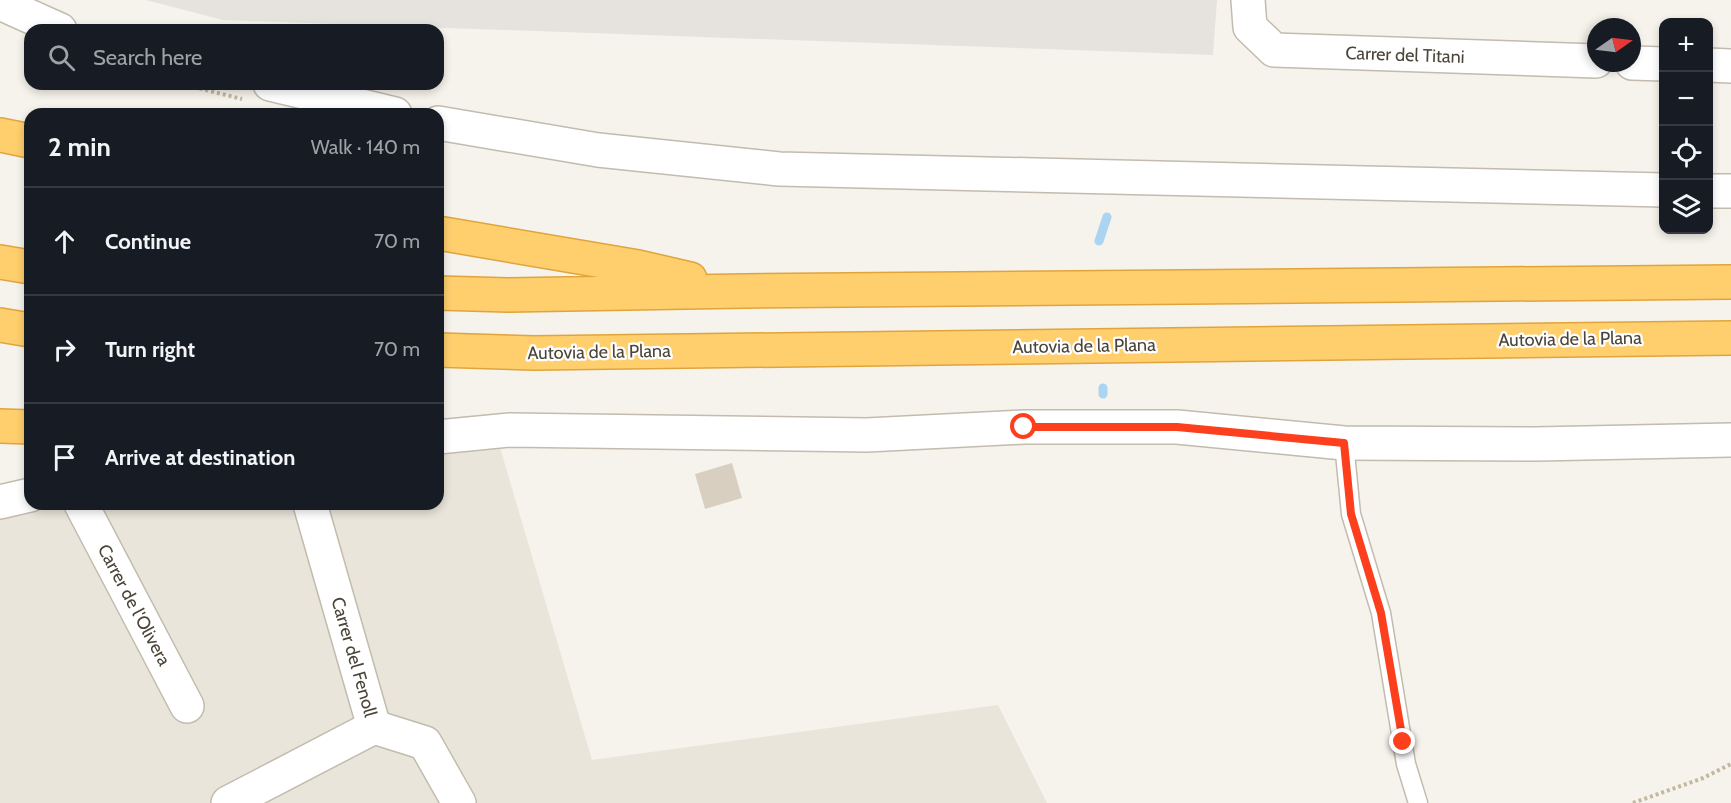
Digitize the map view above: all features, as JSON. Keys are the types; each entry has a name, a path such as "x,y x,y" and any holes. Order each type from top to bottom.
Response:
{"highway":[{"path":"0,135 24,140"},
{"path":"444,233 638,267 745,291"},
{"path":"0,262 24,266"},
{"path":"444,293 508,295 1731,282"},
{"path":"0,325 24,329"},
{"name":"Autovia de la Plana","path":"444,350 534,353 1731,338"},
{"path":"444,366 534,353"},
{"path":"0,426 24,427"}],"street":[{"name":"Carrer del Titani","path":"1248,0 1250,27 1275,50 1587,61"},
{"path":"0,3 47,24"},
{"path":"1641,63 1659,64"},
{"path":"1713,65 1731,66"},
{"path":"295,90 370,108"},
{"path":"444,124 598,150 779,169 1659,190"},
{"path":"1713,191 1731,191"},
{"path":"444,436 510,430 867,435 1024,427 1177,427 1344,443 1536,444 1731,440"},
{"path":"0,502 24,496"},
{"name":"Carrer de l'Olivera","path":"84,510 187,706"},
{"name":"Carrer del Fenoll","path":"312,510 374,727 425,743 459,803"},
{"path":"228,803 374,727"}],"lane":[{"path":"1344,443 1351,514 1381,613 1406,764 1418,803"}],"path":[{"path":"1634,803 1703,778 1731,764"}],"shaded area":[{"path":"146,0 1217,0 1213,55 444,28 444,24 336,24 223,20"},
{"path":"495,419 501,451 592,760 998,705 1047,803 0,803 0,491 24,501 24,510 444,510 444,425"}],"building":[{"path":"732,463 742,498 705,509 695,474"}],"waterway":[{"path":"1099,241 1107,217"},
{"path":"1103,388 1103,394"}],"route":[{"path":"1024,427 1177,427 1344,443 1351,514 1381,613 1403,742"}]}
